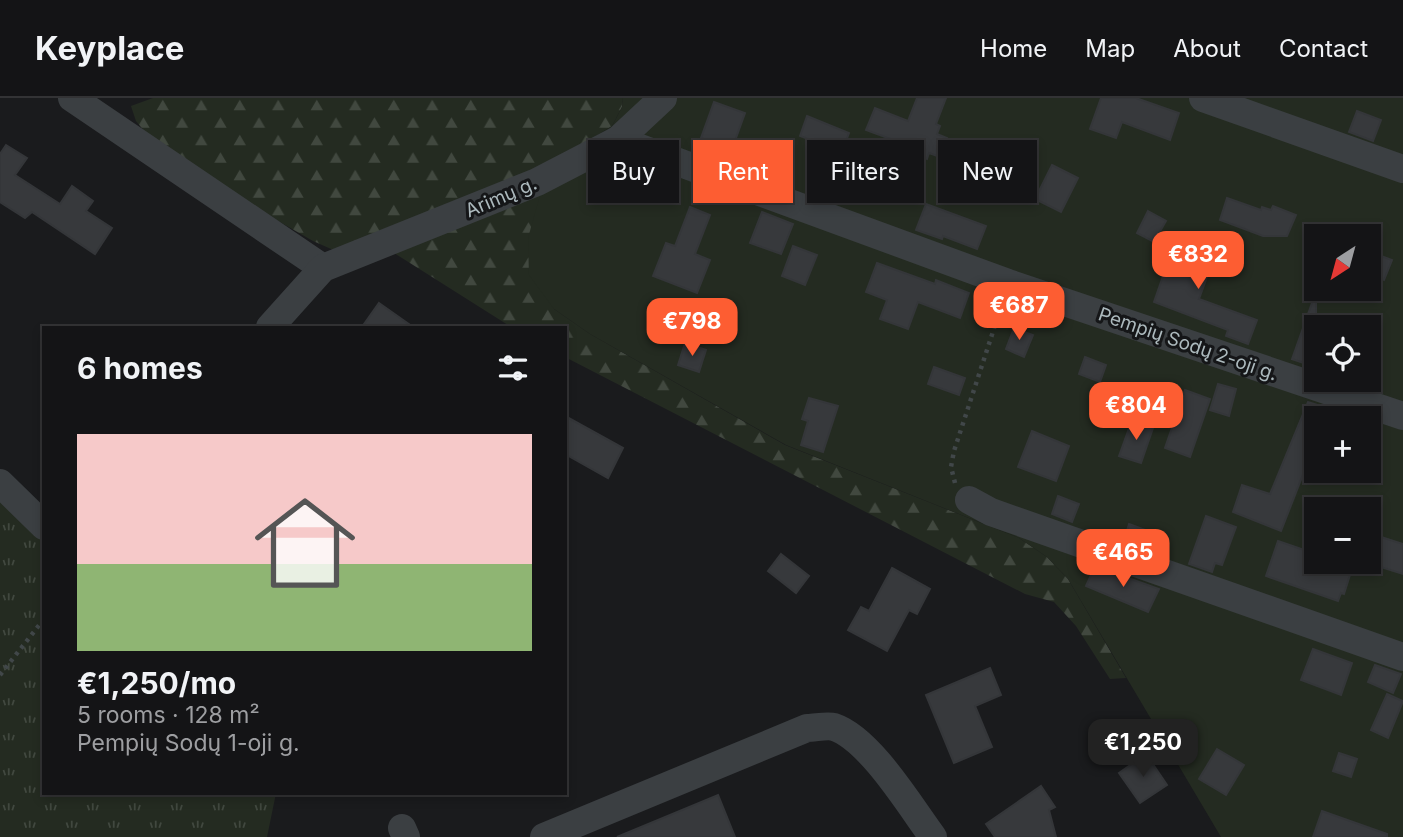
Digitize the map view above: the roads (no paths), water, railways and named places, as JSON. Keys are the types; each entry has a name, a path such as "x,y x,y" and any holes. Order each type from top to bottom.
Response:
{"street":[{"path":"72,98 323,268"},
{"name":"Arimų g.","path":"618,140 663,98"},
{"path":"1203,98 1403,169"},
{"name":"Arimų g.","path":"271,326 323,268 537,182 588,156"},
{"name":"Pempių Sodų 2-oji g.","path":"679,162 1009,283 1403,416"},
{"path":"0,483 42,524"},
{"path":"968,500 991,512 1403,657"},
{"path":"544,837 807,728 832,726 855,738 882,768 933,837"}]}
